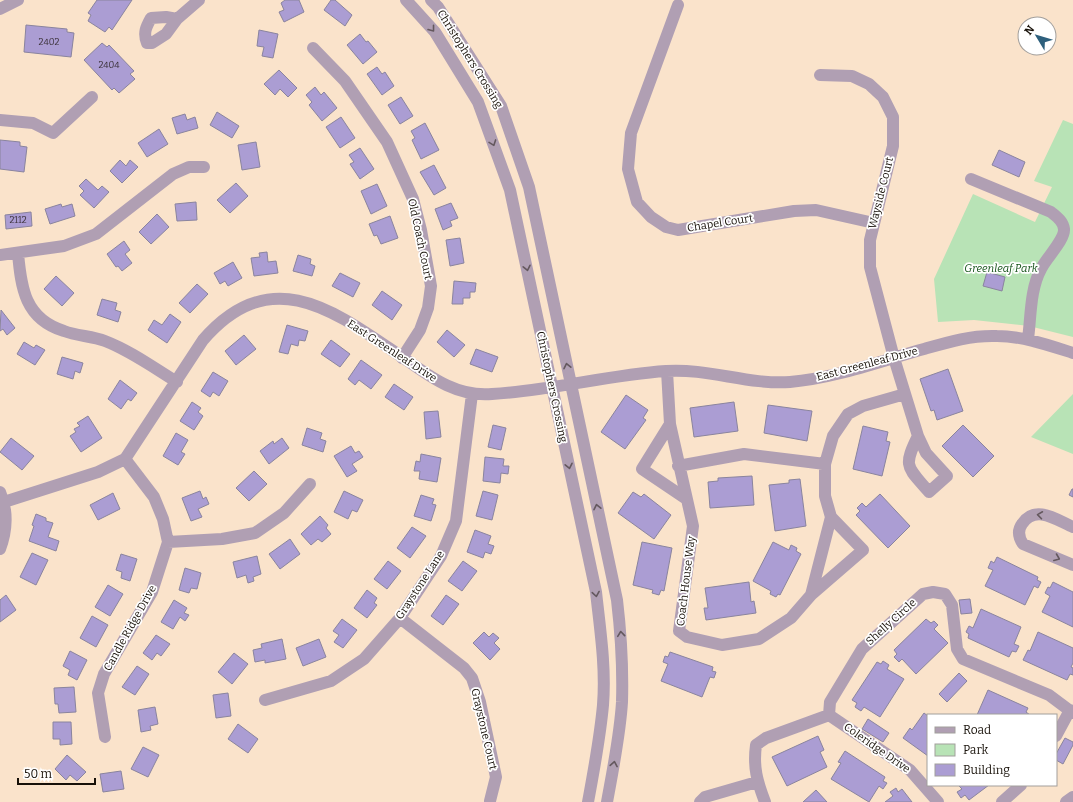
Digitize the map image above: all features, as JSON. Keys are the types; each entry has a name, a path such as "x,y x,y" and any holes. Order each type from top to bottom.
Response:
{"street":[{"path":"0,9 18,0"},
{"path":"177,19 199,0"},
{"name":"Christophers Crossing","path":"406,0 435,32 478,102 510,190 596,592 602,647 603,704 598,746 588,802"},
{"name":"Christophers Crossing","path":"431,0 438,8 501,106 529,187 617,600 622,643 622,702 616,753 607,802"},
{"name":"Chapel Court","path":"678,5 631,133 628,169 637,202 651,217 666,227 678,230 801,210 816,210 874,223"},
{"name":"Old Coach Court","path":"313,48 345,81 387,142 413,199 421,230 431,286 428,308 420,330 402,358"},
{"name":"Wayside Court","path":"820,75 852,76 869,84 883,97 893,117 893,146 870,240 870,267 894,358 918,436"},
{"path":"0,120 32,123 53,133 92,98"},
{"path":"0,255 64,246 96,234 173,174 188,167 204,167"},
{"path":"971,179 1051,212 1062,221 1064,230 1061,240 1040,270 1035,285 1028,339"},
{"path":"18,253 24,293 29,305 45,322 64,332 103,340 118,346 177,382"},
{"name":"East Greenleaf Drive","path":"125,459 177,382 203,340 216,324 239,308 266,299 290,299 316,306 346,321 438,382 472,394 491,395 666,371 700,370 748,380 788,382 824,378 965,338 997,336 1028,339 1073,353"},
{"name":"Coach House Way","path":"666,371 670,424 685,498 693,526 679,631 687,637 722,645 759,639 792,618 811,595 831,517"},
{"name":"Graystone Lane","path":"264,700 331,681 364,659 400,618 441,556 456,521 472,394"},
{"path":"811,595 863,550 831,517 825,496 825,464 833,436 848,414 863,406 905,394"},
{"path":"670,424 642,469 685,498"},
{"path":"678,466 744,454 825,464"},
{"path":"0,549 6,528 2,497 98,472 125,459 154,496 163,519 168,542 222,540 255,533 284,513 310,484"},
{"path":"1073,527 1040,513 1034,514 1027,517 1021,526 1019,537 1023,544 1073,564"},
{"name":"Candle Ridge Drive","path":"105,737 98,693 104,674 152,592 168,542"},
{"name":"Shelly Circle","path":"829,715 830,702 862,649 923,594 932,592 945,594 952,606 957,649 963,659 1049,695 1072,712"},
{"name":"Graystone Court","path":"400,618 464,668 472,678 480,702 496,777 490,801"},
{"path":"1057,734 1072,712"},
{"path":"765,802 757,782 754,761 756,745 766,738 829,715"},
{"name":"Coleridge Drive","path":"829,715 910,770 938,802"},
{"path":"700,802 705,798 757,782"},
{"path":"1002,802 1020,786"},
{"path":"1066,802 1073,797"}],"green space":[{"name":"Greenleaf Park","path":"1063,120 1073,124 1073,337 1029,326 974,320 938,322 934,279 973,194 1035,222 1052,187 1034,181"},
{"path":"1073,394 1073,454 1031,437"}],"building":[{"path":"97,0 132,0 112,30 109,27 105,32 88,21 91,15 88,13"},
{"path":"285,0 299,0 304,12 284,22 279,12 284,10 281,3"},
{"path":"331,0 335,0 352,15 345,26 324,10"},
{"path":"26,25 67,29 67,32 74,33 71,57 24,52"},
{"path":"259,30 278,34 273,58 262,56 264,47 257,46"},
{"path":"360,34 377,52 363,64 347,45"},
{"path":"102,43 107,47 109,45 134,71 130,74 135,79 119,93 114,88 112,90 84,60"},
{"path":"377,67 382,74 385,72 394,86 382,95 367,74"},
{"path":"279,70 297,88 288,97 280,89 275,95 264,84"},
{"path":"315,87 321,95 324,92 337,108 322,121 309,105 312,102 306,95"},
{"path":"401,97 413,116 400,124 388,105"},
{"path":"217,112 239,126 232,138 210,125"},
{"path":"185,114 187,120 195,117 198,128 177,134 172,118"},
{"path":"341,117 355,138 340,148 326,127"},
{"path":"425,123 439,150 421,159 412,140 415,138 411,131"},
{"path":"159,129 168,144 147,157 138,143"},
{"path":"0,140 20,142 20,146 27,147 24,172 0,169"},
{"path":"256,142 260,167 242,170 238,145"},
{"path":"360,148 374,169 360,179 350,164 354,162 349,155"},
{"path":"999,150 1025,162 1019,177 992,165"},
{"path":"120,160 126,166 130,160 138,167 122,183 110,171"},
{"path":"434,165 446,188 434,195 420,172"},
{"path":"86,179 98,190 102,186 109,192 94,208 80,195 84,191 79,186"},
{"path":"236,183 248,196 230,213 217,200"},
{"path":"377,184 387,206 371,214 361,191"},
{"path":"196,202 197,220 177,221 175,204"},
{"path":"451,203 458,218 450,221 452,226 443,230 435,209"},
{"path":"61,204 62,207 72,204 75,216 50,224 45,209"},
{"path":"31,212 32,226 6,229 5,215"},
{"path":"157,214 169,227 151,244 139,232"},
{"path":"390,216 398,238 381,244 377,235 374,236 369,224"},
{"path":"460,238 464,263 450,266 446,240"},
{"path":"124,241 130,250 125,254 132,263 122,271 118,266 116,267 107,254"},
{"path":"267,252 268,262 276,261 278,273 254,276 251,258 260,257 259,253"},
{"path":"298,255 311,259 310,264 315,266 312,276 293,271"},
{"path":"233,262 242,278 228,286 225,281 220,284 214,273"},
{"path":"987,272 1005,277 1002,291 983,286"},
{"path":"340,273 360,283 353,297 332,286"},
{"path":"56,276 74,293 62,306 44,289"},
{"path":"454,281 476,283 475,292 470,292 470,298 463,298 463,304 452,304"},
{"path":"197,284 208,294 190,313 179,303"},
{"path":"382,291 402,305 392,320 372,305"},
{"path":"102,299 117,303 115,310 121,312 118,322 97,315"},
{"path":"1,310 15,328 7,335 3,329 0,331"},
{"path":"170,314 181,322 167,343 148,330 154,320 162,325"},
{"path":"287,325 308,331 305,341 299,340 298,346 291,344 288,354 279,352"},
{"path":"447,330 465,345 454,357 437,342"},
{"path":"244,335 256,349 236,365 225,351"},
{"path":"331,340 350,354 340,367 321,354"},
{"path":"24,342 34,348 36,345 45,350 35,365 17,354"},
{"path":"476,349 498,357 492,372 470,364"},
{"path":"62,357 83,363 80,373 75,371 73,379 57,374"},
{"path":"361,360 382,375 371,389 359,380 355,385 348,379"},
{"path":"948,369 963,411 937,420 934,410 931,411 920,379"},
{"path":"213,372 228,381 219,396 213,392 210,397 201,391"},
{"path":"120,380 137,393 131,401 128,399 121,409 108,399"},
{"path":"394,384 413,397 404,410 385,397"},
{"path":"626,395 648,410 643,418 646,420 625,449 601,432"},
{"path":"192,402 201,408 198,412 203,416 194,430 180,421"},
{"path":"734,402 738,431 694,437 690,408"},
{"path":"768,405 812,411 807,441 764,433"},
{"path":"438,411 441,437 426,439 424,412"},
{"path":"88,416 102,438 81,452 70,436 76,432 74,429 80,426 77,423"},
{"path":"493,425 506,428 501,450 488,447"},
{"path":"963,425 994,456 973,477 942,446"},
{"path":"863,426 888,432 886,441 890,442 882,476 853,469"},
{"path":"307,428 322,433 320,439 326,441 323,452 302,445"},
{"path":"176,433 188,440 181,452 185,454 178,465 163,456"},
{"path":"11,438 34,456 22,470 0,452"},
{"path":"282,438 289,448 269,464 260,451 273,441 274,444"},
{"path":"351,446 355,453 359,451 363,457 352,464 357,471 347,477 334,456"},
{"path":"421,454 441,458 437,482 419,479 420,471 414,471 416,461 420,462"},
{"path":"485,457 504,459 503,466 509,466 508,474 501,473 500,483 483,481"},
{"path":"254,471 267,484 249,501 236,488"},
{"path":"752,476 754,505 710,508 708,482 718,481 718,478"},
{"path":"800,479 806,526 775,531 769,485 789,483 789,480"},
{"path":"1073,489 1073,497 1069,495"},
{"path":"200,491 203,499 206,497 209,504 198,509 202,517 191,521 182,498"},
{"path":"344,491 363,500 357,512 352,510 348,519 334,512"},
{"path":"483,491 498,495 492,520 476,516"},
{"path":"633,492 641,497 644,494 671,515 654,539 618,513"},
{"path":"113,493 120,509 98,520 90,505"},
{"path":"880,494 910,526 888,548 856,515 860,511 857,508 862,503 866,507"},
{"path":"421,495 434,499 432,504 436,505 431,521 414,516"},
{"path":"36,514 46,518 46,521 53,523 48,537 59,541 56,551 29,541"},
{"path":"320,516 328,525 326,528 331,534 322,542 318,539 311,545 301,534"},
{"path":"412,527 426,536 410,558 397,548"},
{"path":"475,530 491,536 488,544 494,546 491,554 485,552 483,558 467,552"},
{"path":"290,539 300,554 280,569 269,554"},
{"path":"642,542 672,548 664,591 661,590 659,595 652,593 653,590 633,585"},
{"path":"773,542 789,550 791,545 797,548 796,551 801,554 780,595 778,594 776,597 770,594 771,591 753,581"},
{"path":"32,553 48,560 36,585 20,577"},
{"path":"121,554 137,559 130,581 121,578 122,572 116,570"},
{"path":"257,556 261,574 253,577 254,581 248,583 246,575 237,578 233,562"},
{"path":"997,557 1038,577 1037,580 1041,582 1038,588 1034,586 1025,605 985,586 993,570 988,568 991,561 994,563"},
{"path":"388,561 401,571 387,589 374,579"},
{"path":"463,561 477,571 462,591 448,581"},
{"path":"185,568 201,573 197,589 191,588 189,593 179,590"},
{"path":"749,582 751,602 754,601 756,613 706,620 704,608 708,608 705,588"},
{"path":"1053,582 1073,592 1073,627 1042,612 1050,596 1045,593"},
{"path":"108,585 123,594 110,616 95,607"},
{"path":"367,590 377,598 374,603 377,605 367,618 354,608"},
{"path":"6,595 16,610 0,622 0,600"},
{"path":"446,595 459,604 443,625 431,616"},
{"path":"970,599 972,613 961,614 959,600"},
{"path":"174,600 187,608 184,613 189,615 185,621 180,617 173,629 161,622"},
{"path":"981,609 1021,627 1014,644 1019,646 1016,652 1012,651 1009,657 968,638 969,634 966,632 969,626 973,628"},
{"path":"92,616 108,625 96,647 80,638"},
{"path":"342,619 357,630 343,648 334,642 339,635 333,631"},
{"path":"926,619 931,623 934,621 938,625 934,629 948,643 916,674 902,659 899,662 894,657 897,654 894,650"},
{"path":"484,632 489,637 493,633 499,638 494,643 500,649 490,660 473,643"},
{"path":"1038,632 1073,648 1073,663 1071,667 1073,668 1073,675 1070,674 1067,680 1023,660 1028,650 1030,651"},
{"path":"156,635 170,644 161,656 157,653 152,660 143,653"},
{"path":"282,639 286,659 265,663 265,660 255,662 253,650 262,648 261,644"},
{"path":"319,639 326,657 303,666 296,648"},
{"path":"70,651 87,660 77,680 68,675 70,670 63,666"},
{"path":"670,652 713,667 712,671 716,672 714,678 710,677 702,697 661,681 668,664 663,662 665,656 668,657"},
{"path":"234,653 248,664 232,684 218,672"},
{"path":"883,661 889,665 887,669 904,679 880,717 864,707 861,711 855,707 857,703 852,700 877,662 881,664"},
{"path":"137,666 149,674 135,695 122,687"},
{"path":"959,673 967,681 947,702 939,694"},
{"path":"74,687 76,712 59,713 58,704 55,704 54,688"},
{"path":"988,690 1028,708 1026,712 1029,714 977,714"},
{"path":"228,693 231,716 216,718 213,695"},
{"path":"155,707 158,724 150,726 151,730 141,732 138,710"},
{"path":"924,713 927,715 927,755 903,738 910,728 912,730"},
{"path":"868,719 889,733 883,742 862,729"},
{"path":"53,722 71,722 72,744 60,745 60,739 53,739"},
{"path":"238,724 258,739 248,753 228,739"},
{"path":"818,736 824,750 820,752 827,767 787,786 772,757"},
{"path":"1065,738 1073,742 1073,745 1063,764 1057,761 1057,752"},
{"path":"143,747 159,755 148,777 131,769"},
{"path":"845,751 885,777 883,781 887,783 883,789 879,786 869,802 831,779 841,763 838,762"},
{"path":"67,755 86,772 77,781 70,775 66,780 55,769"},
{"path":"121,771 124,789 103,792 100,774"},
{"path":"959,786 988,786 969,800 965,795 961,798 957,792 962,789"},
{"path":"896,788 898,792 902,789 912,802 885,802 893,796 890,792"},
{"path":"816,790 827,802 803,802"}]}
